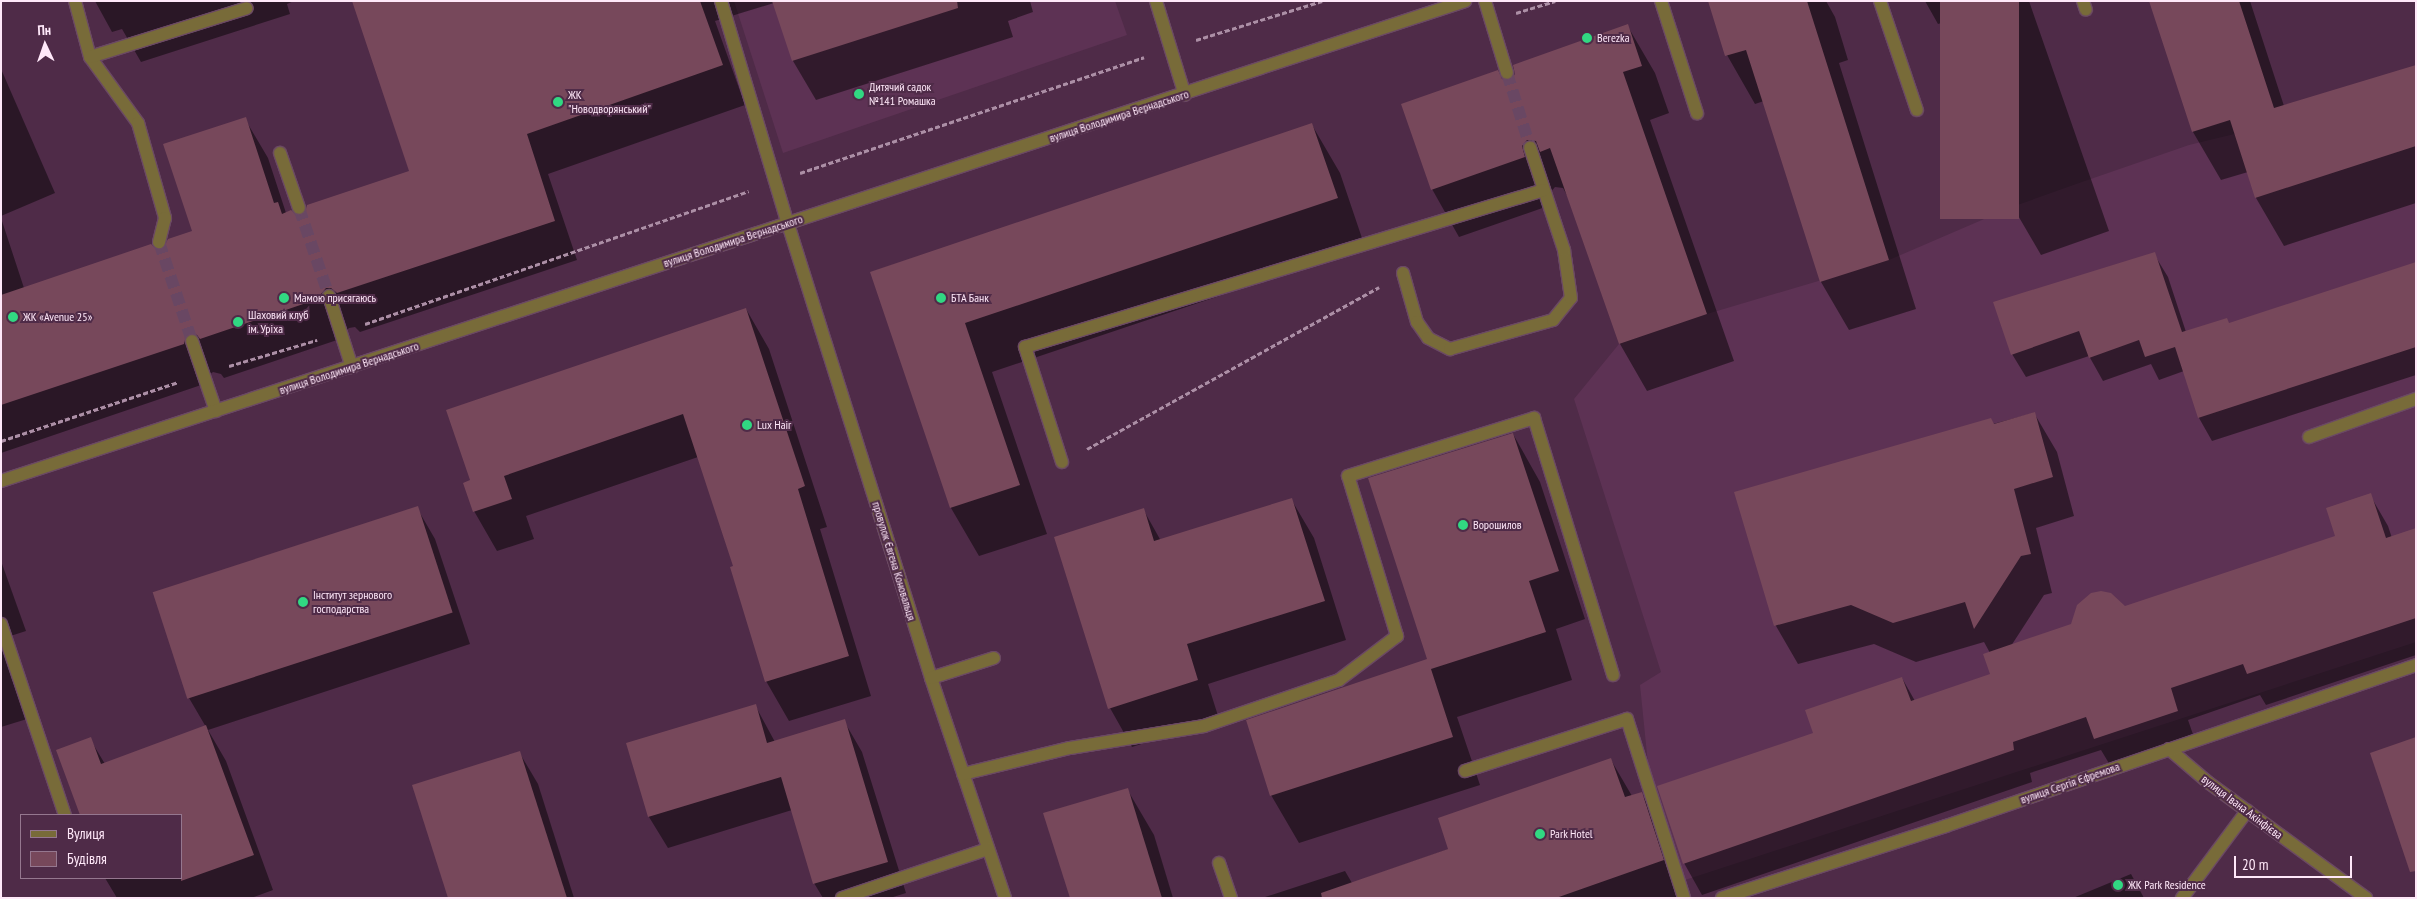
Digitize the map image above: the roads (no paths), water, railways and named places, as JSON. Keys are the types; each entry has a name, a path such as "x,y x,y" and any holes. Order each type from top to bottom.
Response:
{"street":[{"path":"75,1 90,57 138,124 165,218 158,242"},
{"name":"провулок Євгена Коновальця","path":"721,1 775,182 930,678 1005,898"},
{"path":"1156,1 1186,95"},
{"name":"вулиця Володимира Вернадського","path":"1,481 1186,95 1465,1"},
{"path":"1485,1 1507,73"},
{"path":"1661,1 1697,113"},
{"path":"1880,1 1917,110"},
{"path":"90,57 247,8"},
{"path":"1403,273 1417,322 1428,338 1450,349 1553,320 1571,298 1564,250 1530,147"},
{"path":"280,153 299,208"},
{"path":"1062,462 1026,347 1544,190"},
{"path":"328,296 352,367"},
{"path":"192,341 216,411"},
{"path":"2309,437 2416,399"},
{"path":"963,774 1070,748 1204,726 1339,680 1397,636 1348,476 1534,418 1613,675"},
{"path":"1,624 65,814"},
{"path":"930,678 994,658"},
{"name":"вулиця Сергія Єфремова","path":"1722,898 1946,826 2416,665"},
{"path":"1465,771 1627,719 1684,898"},
{"name":"вулиця Івана Акінфієва","path":"2169,749 2209,783 2366,898"},
{"path":"2182,898 2247,811"},
{"path":"842,898 988,849"},
{"path":"1219,863 1231,898"}],"tunnel":[{"path":"1507,73 1530,147"},
{"path":"299,208 329,296"},
{"path":"159,242 192,341"}],"place":[{"name":"Berezka","path":"1587,38"},
{"name":"Дитячий садок №141 Ромашка","path":"859,94"},
{"name":"ЖК \"Новодворянський\"","path":"558,102"},
{"name":"Мамою присягаюсь","path":"284,298"},
{"name":"БТА Банк","path":"941,298"},
{"name":"ЖК «Avenue 25»","path":"13,317"},
{"name":"Шаховий клуб ім. Уріха","path":"238,322"},
{"name":"Lux Hair","path":"747,425"},
{"name":"Ворошилов","path":"1463,525"},
{"name":"Інститут зернового господарства","path":"303,602"},
{"name":"Park Hotel","path":"1540,834"},
{"name":"ЖК Park Residence","path":"2118,885"}]}
